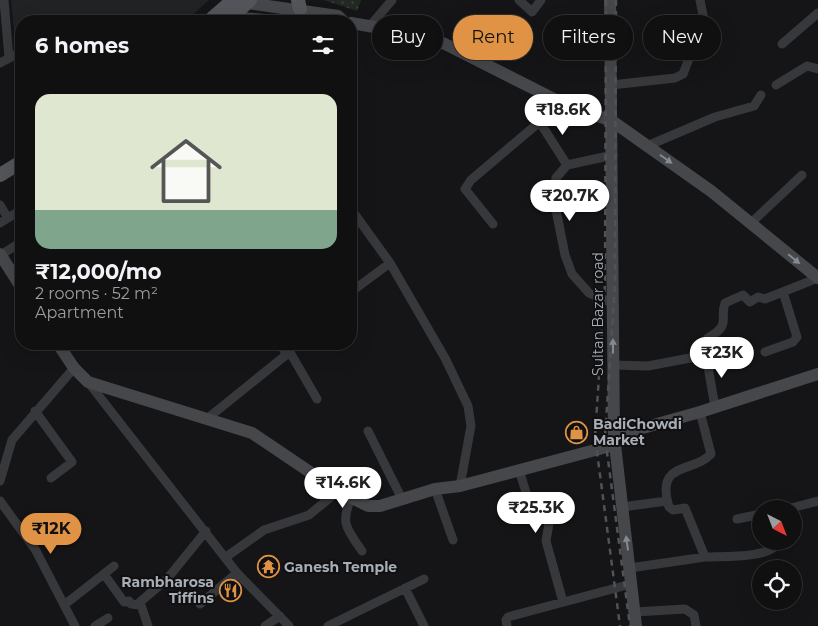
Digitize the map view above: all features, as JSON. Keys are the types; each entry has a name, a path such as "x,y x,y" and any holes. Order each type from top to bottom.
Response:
{"main road":[{"name":"Sultan Bazar road","path":"610,0 613,156 614,440 636,626"},
{"path":"221,15 236,7 299,5 334,15"},
{"path":"236,7 259,15"},
{"path":"357,24 415,34 445,44 562,103 612,121 711,191 818,278"},
{"path":"0,164 15,155"},
{"path":"0,175 15,166"},
{"path":"0,255 15,278"},
{"path":"62,350 74,368 88,382 252,433 338,491 368,506 402,499 435,489 460,486 519,470 818,374"}],"street":[{"path":"4,0 3,15 9,58"},
{"path":"370,26 392,0"},
{"path":"519,0 532,12 541,0"},
{"path":"611,85 675,78 683,74 704,20 700,0"},
{"path":"782,44 818,13"},
{"path":"0,63 15,55"},
{"path":"776,86 807,66 818,69"},
{"path":"647,146 706,120 754,106 761,95"},
{"path":"493,224 465,189 471,180 562,103"},
{"path":"539,121 566,165"},
{"path":"613,156 566,165 556,178 553,195 565,255 572,274 589,292 613,303"},
{"path":"750,223 802,175"},
{"path":"0,205 4,221 15,214"},
{"path":"357,217 390,263 445,358 468,406 471,426 460,486"},
{"path":"0,255 15,246"},
{"path":"357,288 390,263"},
{"path":"715,407 706,355 710,347 708,338 720,330 723,323 725,303 742,295 750,302 758,297 765,299 818,278"},
{"path":"765,352 793,342 797,337 783,292"},
{"path":"283,350 286,355"},
{"path":"208,418 286,355 291,354 317,399"},
{"path":"613,365 648,366 706,355"},
{"path":"0,481 12,440 74,368"},
{"path":"88,382 237,573 289,626"},
{"path":"35,411 72,462 52,478"},
{"path":"700,412 711,454 675,472 669,479 667,501 669,507 673,510 685,508 705,557"},
{"path":"368,431 402,499"},
{"path":"519,470 531,508 544,512 548,517 546,541 563,602"},
{"path":"435,489 453,540"},
{"path":"226,557 264,530 309,515 338,491"},
{"path":"351,498 344,516 344,523 362,551"},
{"path":"0,501 35,549 75,626"},
{"path":"622,507 667,501"},
{"path":"802,505 818,501"},
{"path":"737,519 752,516"},
{"path":"148,626 140,605 144,597 167,579 206,531"},
{"path":"630,568 705,557 747,555 772,550"},
{"path":"64,605 114,566"},
{"path":"200,604 237,573"},
{"path":"104,574 124,602 140,605"},
{"path":"328,626 424,579"},
{"path":"507,626 506,620 508,617 632,584"},
{"path":"405,588 424,626"},
{"path":"635,612 685,609 694,615 696,626"},
{"path":"265,626 280,616"},
{"path":"95,626 108,618"}],"shaded area":[{"path":"11,0 209,0 193,15 15,15 15,40"},
{"path":"324,0 361,0 357,11"}],"railway":[{"path":"606,0 605,284 595,437 620,626"},
{"path":"616,0 615,284 605,437 630,626"}],"place":[{"name":"BadiChowdi Market","path":"577,432"},
{"name":"Ganesh Temple","path":"268,567"},
{"name":"Rambharosa Tiffins","path":"230,590"}]}
